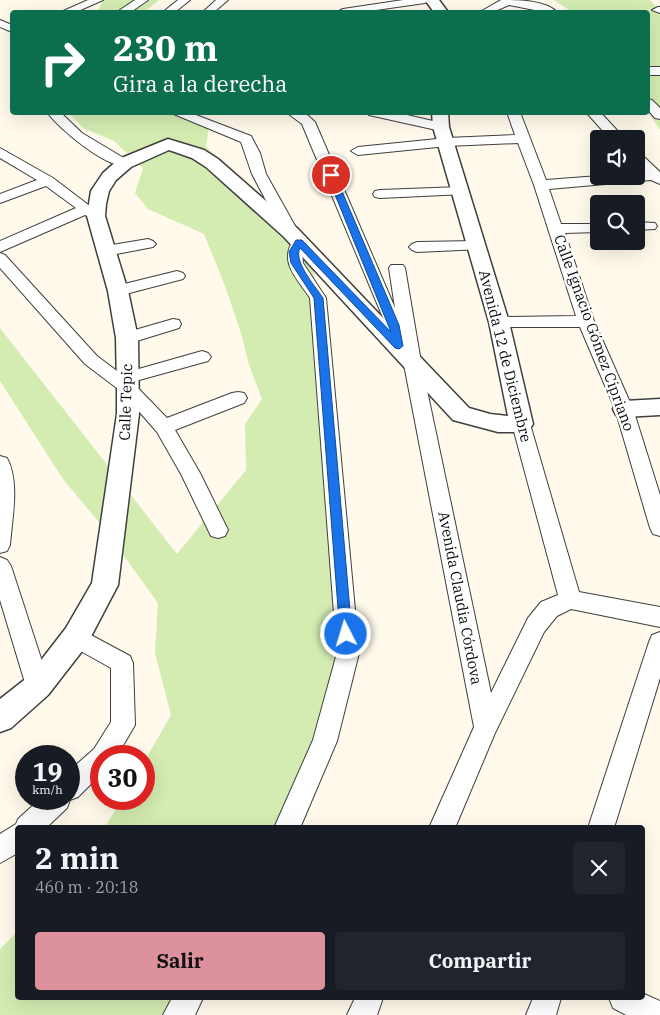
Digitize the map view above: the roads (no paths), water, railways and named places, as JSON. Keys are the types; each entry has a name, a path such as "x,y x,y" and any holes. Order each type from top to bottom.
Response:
{"street":[{"path":"72,10 98,0"},
{"path":"127,10 142,0"},
{"path":"171,10 184,0"},
{"path":"210,10 223,0"},
{"path":"357,10 425,0"},
{"path":"502,5 546,8 548,10"},
{"path":"650,105 660,115"},
{"path":"56,115 67,129 83,141 130,161"},
{"path":"183,115 246,140 253,153 260,174 295,237 294,252 296,263 318,298 348,654 324,741 289,825"},
{"path":"299,115 308,122 394,325 407,351"},
{"path":"392,115 443,127 523,139"},
{"name":"Calle Ignacio Gómez Cipriano","path":"514,115 541,185 586,321 624,410 660,528"},
{"path":"595,115 609,130"},
{"path":"358,150 443,127"},
{"name":"Avenida 12 de Diciembre","path":"443,127 499,322 559,604"},
{"path":"0,247 91,213 100,190 109,177 130,161 159,147 168,144 198,154 212,163 295,237 407,351 461,414 480,421 502,425 521,424"},
{"path":"0,152 48,181 91,213"},
{"path":"645,166 657,177"},
{"path":"541,185 657,177"},
{"path":"0,199 48,181"},
{"path":"380,194 460,190"},
{"name":"Calle Tepic","path":"0,718 38,686 76,638 105,585 128,414 127,338 118,291 106,251 91,213"},
{"path":"556,229 590,228"},
{"path":"106,251 148,244"},
{"path":"417,247 477,246"},
{"path":"0,258 91,360 128,382 164,428 190,473 218,530"},
{"path":"397,268 407,351"},
{"path":"118,291 177,276"},
{"path":"499,322 586,321"},
{"path":"127,338 173,324"},
{"name":"Avenida Claudia Córdova","path":"407,351 486,726"},
{"path":"128,382 202,357"},
{"path":"164,428 238,398"},
{"path":"624,410 660,407"},
{"path":"0,462 4,483 0,544"},
{"path":"0,566 38,686"},
{"path":"443,825 486,726 536,625 559,604 660,617"},
{"path":"76,638 122,663 123,725 110,745"},
{"path":"602,825 660,642"},
{"path":"80,778 90,768"},
{"path":"29,825 46,810"},
{"path":"0,850 15,838"},
{"path":"178,1015 188,1000"},
{"path":"362,1015 368,1000"},
{"path":"541,1015 545,1000"},
{"path":"627,1000 656,1015"}]}
